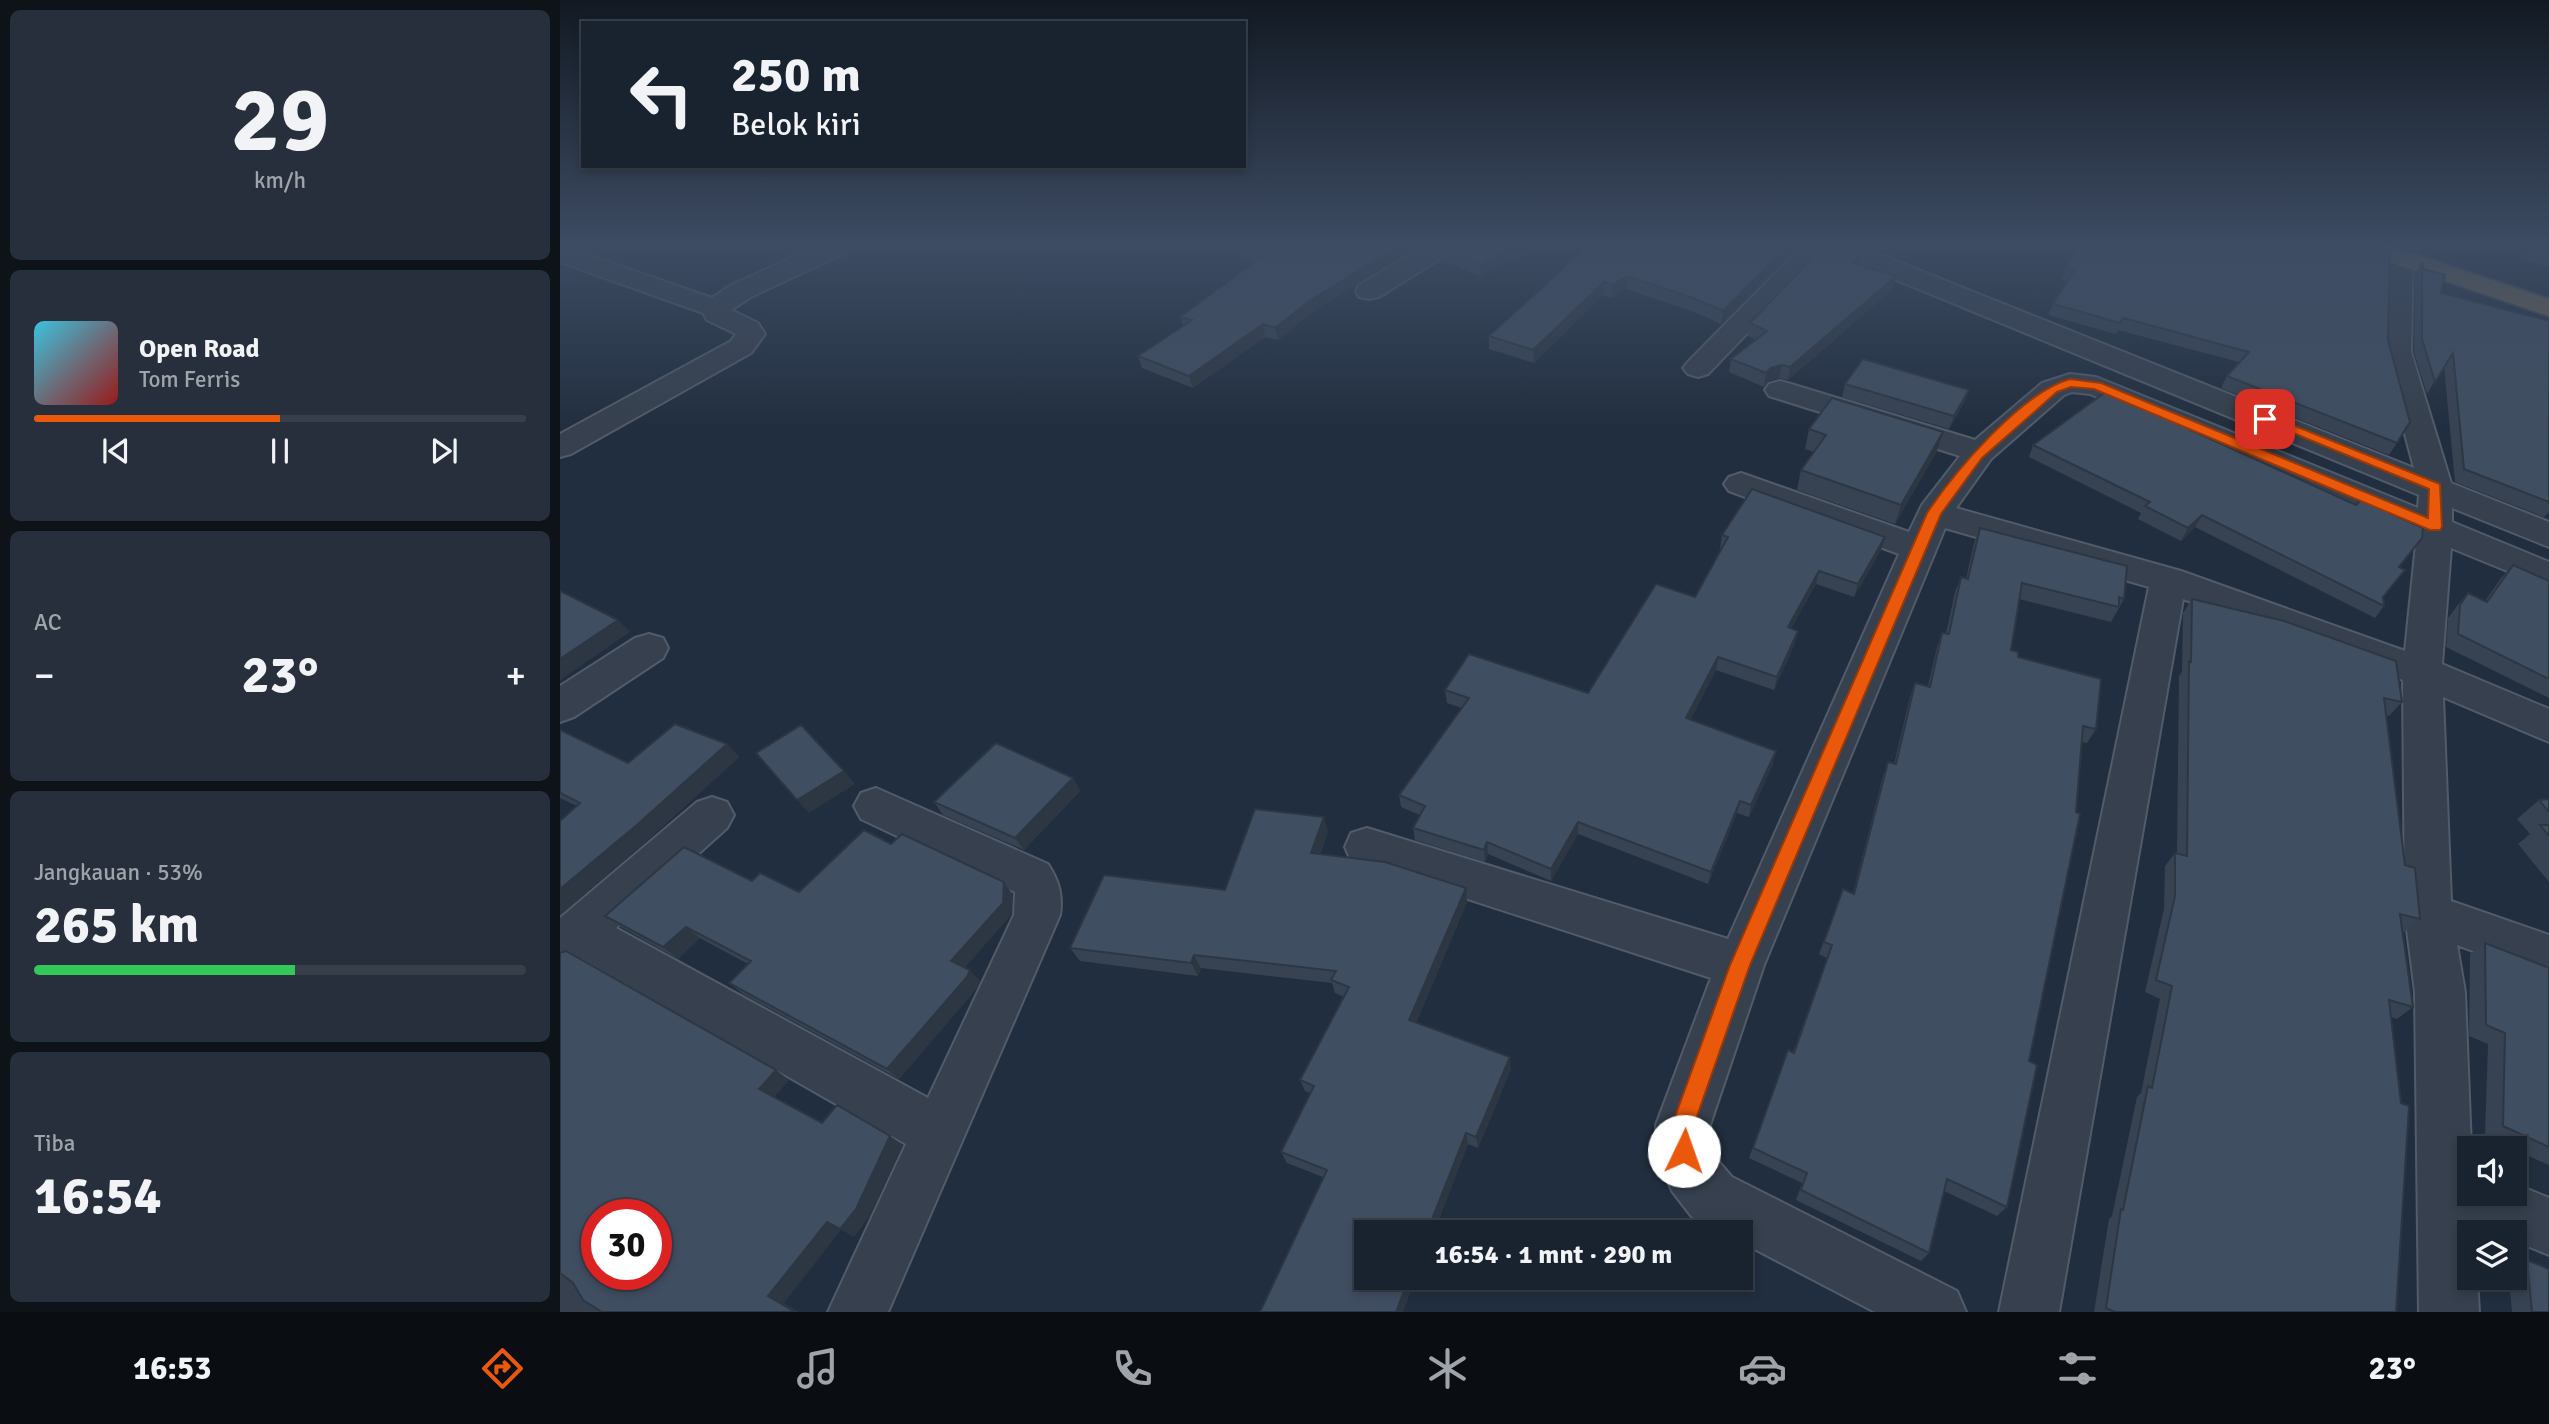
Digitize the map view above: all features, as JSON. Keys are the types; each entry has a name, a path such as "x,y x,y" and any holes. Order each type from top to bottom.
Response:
{"street":[{"path":"710,306 715,308"},
{"path":"1698,368 1758,306"},
{"path":"1974,306 2435,507 2549,576"},
{"path":"2394,306 2397,352 2435,507 2422,672 2428,914 2457,1138"},
{"path":"560,447 748,341 751,334 748,329 717,314 715,308"},
{"path":"1936,1312 1712,1197 1689,1174 1684,1151 1683,1125 1740,965 1926,531 1980,452 2053,389 2070,383 2096,386 2435,507 2549,535"},
{"path":"1780,390 1980,452"},
{"path":"1741,484 1926,531 2168,580 2422,672 2549,726"},
{"path":"2029,1312 2168,580"},
{"path":"564,699 649,648"},
{"path":"858,1312 1037,915 1038,886 1032,878 876,806"},
{"path":"712,815 569,940 939,1133"},
{"path":"1367,847 1740,965"},
{"path":"2428,914 2549,957"},
{"path":"2449,1312 2461,1206"},
{"path":"2501,1206 2549,1227"},
{"path":"560,1303 572,1312"}],"building":[{"path":"1195,306 1302,306 1275,328 1263,324 1189,376 1138,356 1192,320 1180,317"},
{"path":"1522,306 1579,306 1533,350 1489,336"},
{"path":"1712,306 1728,306 1723,311"},
{"path":"1766,306 1861,306 1790,367 1782,365 1771,368 1766,373 1731,359 1767,331 1750,323"},
{"path":"2061,306 2389,306 2388,340 2410,422 2397,443 2227,376 2249,352 2123,318 2120,323"},
{"path":"2422,306 2492,306 2549,321 2549,502 2464,469 2453,353 2435,382 2422,339"},
{"path":"1863,359 1969,390 1954,416 1845,384"},
{"path":"2107,391 2195,427 2191,430 2356,505 2361,500 2423,528 2422,538 2399,567 2405,570 2383,597 2384,606 2202,515 2188,528 2145,506 2150,502 2033,445"},
{"path":"1832,398 1943,432 1901,505 1801,470 1826,435 1809,429"},
{"path":"1752,489 1885,537 1858,584 1819,571 1788,627 1798,631 1777,677 1718,657 1686,718 1776,751 1751,805 1740,801 1711,872 1578,822 1551,869 1487,842 1484,850 1413,828 1425,806 1399,795 1469,698 1445,690 1469,654 1588,693 1656,584 1695,597 1728,537 1722,535"},
{"path":"1980,528 2127,566 2124,599 2119,597 2119,607 2022,583 2011,650 2018,652 2018,657 2101,679 2096,729 2083,726 2076,812 2080,814 2029,1061 2037,1065 2007,1207 1947,1179 1929,1253 1801,1190 1807,1173 1753,1148 1788,1050 1794,1053 1832,945 1824,942 1843,889 1854,894 1888,762 1896,764 1915,683 1930,687 1942,633 1949,634 1961,577 1968,579"},
{"path":"2513,565 2549,581 2549,679 2458,634 2460,605 2468,593 2487,602"},
{"path":"560,591 618,620 560,659"},
{"path":"2192,599 2284,621 2396,661 2402,702 2384,698 2405,865 2415,868 2420,919 2400,914 2413,1007 2389,1000 2401,1103 2409,1106 2396,1312 2115,1312 2106,1308 2121,1209 2123,1210 2148,1086 2152,1088 2172,986 2156,980 2175,896 2175,853 2187,856"},
{"path":"675,724 727,744 560,889 560,821 580,803 560,793 560,730 628,763"},
{"path":"801,725 844,771 797,800 756,753"},
{"path":"996,743 1073,778 1015,838 934,802"},
{"path":"2549,799 2549,812 2539,800"},
{"path":"1255,809 1324,817 1311,853 1385,862 1466,888 1409,1020 1510,1057 1476,1137 1466,1133 1432,1220 1354,1220 1354,1290 1404,1290 1396,1312 1260,1312 1327,1170 1281,1152 1314,1086 1300,1080 1349,987 1331,980 1336,971 1194,955 1191,963 1070,948 1104,875 1225,890"},
{"path":"2540,825 2549,825 2549,836"},
{"path":"864,830 891,844 902,834 1004,882 1003,903 951,961 970,970 967,977 887,1069 729,983 751,961 686,927 663,947 605,916 684,847 752,881 760,873 799,892"},
{"path":"2485,943 2549,968 2549,1147 2503,1126 2505,1033 2486,1025"},
{"path":"566,951 776,1070 759,1089 822,1123 837,1105 890,1136 856,1209 840,1229 827,1222 768,1296 795,1312 602,1312 583,1300 573,1283 560,1273 560,953"},
{"path":"2527,1260 2549,1269 2549,1312 2532,1312"}],"route":[{"path":"1684,1151 1683,1125 1740,965 1934,513 1977,455 2053,389 2070,383 2096,386 2435,527 2435,487 2265,419"}]}
